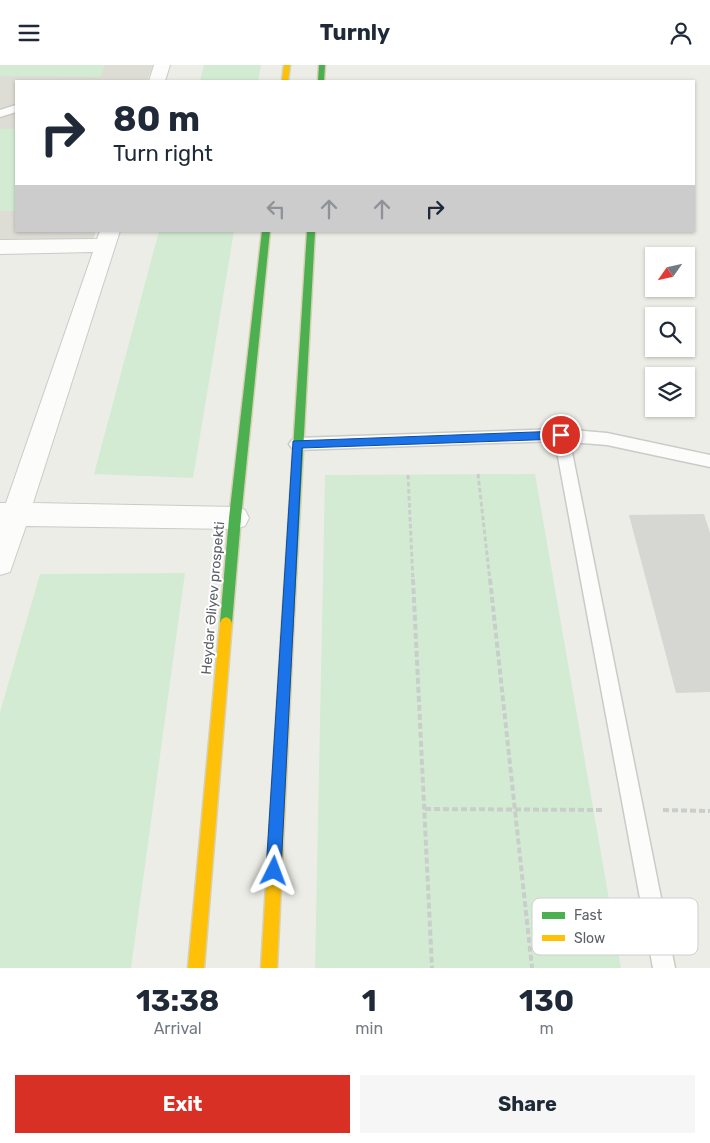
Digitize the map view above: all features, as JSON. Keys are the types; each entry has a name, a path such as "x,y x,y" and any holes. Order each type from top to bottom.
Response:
{"main road":[{"path":"284,80 286,65"},
{"path":"321,80 322,65"},
{"name":"Heydər Əliyev prospekti","path":"196,968 235,518 266,232"},
{"path":"269,968 297,444 311,232"}],"street":[{"path":"156,80 162,65"},
{"path":"0,247 108,238 7,514 0,563"},
{"path":"7,514 235,518"}],"lane":[{"path":"0,114 15,108"},
{"path":"561,435 651,898"},
{"path":"297,444 561,435 607,439 710,461"},
{"path":"662,955 664,968"}],"path":[{"path":"408,475 432,968"},
{"path":"478,475 532,968"},
{"path":"425,809 710,811"}],"shaded area":[{"path":"0,65 153,65 147,80 15,80 15,232 96,232 92,243 0,242"}],"green space":[{"path":"0,65 105,65 100,77 0,76"},
{"path":"204,65 261,65 258,80 200,80"},
{"path":"0,129 15,129 15,211 0,211"},
{"path":"159,232 234,232 193,478 94,474"},
{"path":"535,474 609,898 532,898 532,955 619,955 621,968 315,968 325,475"},
{"path":"185,573 131,968 0,968 0,712 40,574"}],"building":[{"path":"704,514 710,533 710,692 676,693 629,515"}],"traffic: fast":[{"path":"321,80 322,65"},
{"path":"226,623 235,518 266,232"},
{"path":"287,637 311,232"}],"traffic: slow":[{"path":"285,80 287,65"},
{"path":"196,968 226,623"},
{"path":"269,968 287,637"}],"route":[{"path":"274,871 297,444 561,435"}]}
